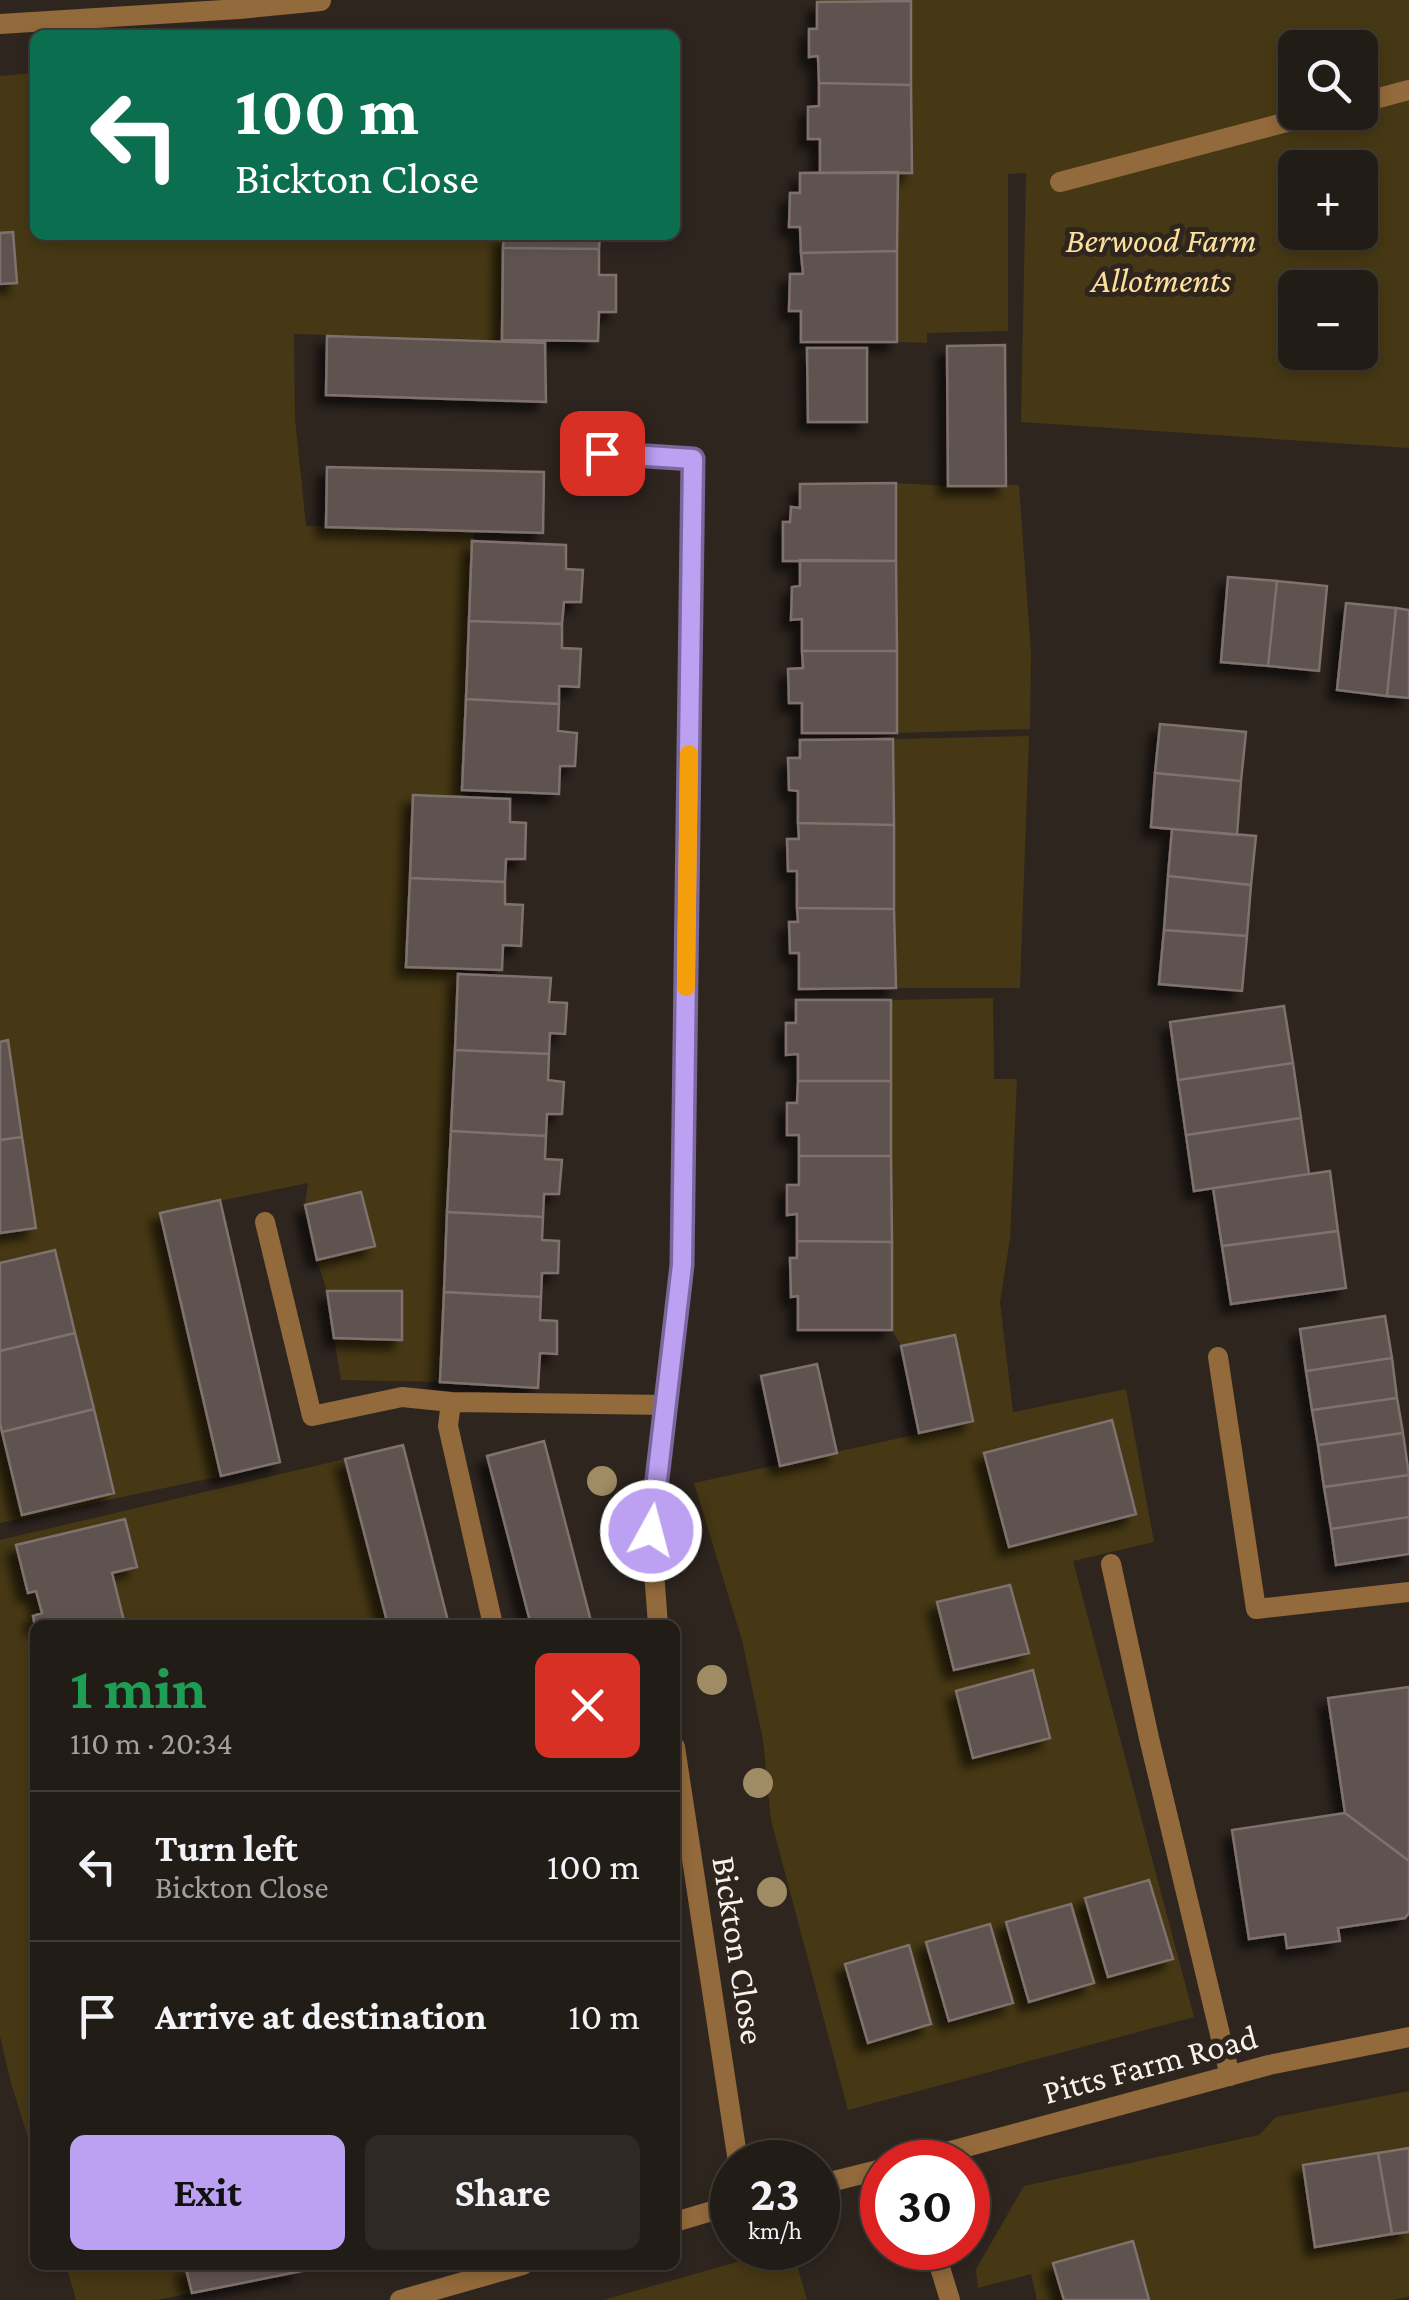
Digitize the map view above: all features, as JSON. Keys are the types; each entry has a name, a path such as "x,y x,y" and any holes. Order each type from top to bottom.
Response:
{"street":[{"path":"0,24 321,1"},
{"path":"1378,98 1409,90"},
{"path":"1060,182 1278,124"},
{"path":"602,453 693,459 682,1265 651,1531 658,1620"},
{"path":"265,1222 312,1416 402,1397 451,1402 666,1404"},
{"path":"1218,1357 1256,1609 1409,1592"},
{"path":"451,1402 448,1426 492,1620"},
{"path":"1111,1564 1230,2076"},
{"name":"Bickton Close","path":"680,1779 735,2140"},
{"name":"Pitts Farm Road","path":"990,2140 1269,2066 1409,2037"},
{"path":"680,2221 710,2212"},
{"path":"400,2300 505,2270"},
{"path":"941,2270 950,2300"}],"green space":[{"name":"Berwood Farm Allotments","path":"1409,0 1409,448 1021,422 1026,173 1008,174 1008,331 927,333 927,343 897,342 898,172 912,172 911,2 817,2"},
{"path":"30,73 30,240 504,240 502,340 294,334 295,419 306,526 474,531 462,797 413,796 406,966 454,969 458,974 440,1382 341,1380 334,1338 402,1339 402,1291 327,1291 317,1260 375,1246 361,1192 305,1205 308,1183 161,1213 221,1476 0,1523 0,76"},
{"path":"896,483 1019,485 1031,653 1030,729 897,733"},
{"path":"1029,736 1020,988 896,988 893,739"},
{"path":"993,998 994,1079 1017,1079 1010,1239 1000,1302 1013,1412 1126,1389 1154,1542 1073,1561 1194,2017 848,2110 771,1820 763,1740 742,1640 694,1483 973,1422 955,1335 901,1346 892,1330 891,1000"},
{"path":"345,1459 387,1620 30,1620 30,2144 0,2036 0,1540"},
{"path":"1409,2091 1409,2297 1037,2300 1031,2274 978,2288 976,2270 990,2270 990,2245 1024,2186 1259,2135 1276,2117"},
{"path":"67,2270 355,2270 302,2271 157,2300 76,2300"},
{"path":"710,2270 798,2270 807,2300 603,2300"}],"building":[{"path":"911,1 911,85 819,83 818,56 809,57 809,29 817,29 817,2"},
{"path":"819,83 911,85 912,173 820,173 820,139 808,139 808,107 819,106"},
{"path":"898,172 897,251 801,253 800,227 789,227 790,193 800,193 800,173"},
{"path":"13,232 17,283 0,284 0,233"},
{"path":"504,240 600,240 599,249 503,248"},
{"path":"503,248 599,249 599,275 616,275 616,312 599,312 598,341 502,340"},
{"path":"897,251 897,342 801,342 801,311 789,311 790,274 803,274 801,253"},
{"path":"327,336 545,343 546,402 326,395"},
{"path":"1005,345 1006,486 948,486 947,346"},
{"path":"807,348 867,348 867,422 808,422"},
{"path":"327,467 544,472 543,533 326,527"},
{"path":"896,483 896,561 783,561 783,522 790,522 791,507 800,508 800,484"},
{"path":"472,541 566,545 566,569 583,570 581,602 564,602 562,624 469,621"},
{"path":"800,560 896,561 897,651 802,651 802,619 791,620 792,587 800,586"},
{"path":"1228,577 1277,581 1268,666 1221,662"},
{"path":"1277,581 1327,586 1319,671 1268,666"},
{"path":"1346,603 1396,608 1387,696 1337,690"},
{"path":"1396,608 1409,610 1409,698 1387,696"},
{"path":"469,621 562,624 562,648 581,649 579,687 559,686 559,704 466,699"},
{"path":"802,651 897,651 897,733 802,733 802,703 789,703 788,669 803,668"},
{"path":"466,699 559,704 558,731 577,733 575,766 560,766 559,794 462,790"},
{"path":"1160,724 1246,732 1241,781 1155,773"},
{"path":"893,739 894,825 798,823 798,791 789,790 788,758 800,758 800,740"},
{"path":"1155,773 1241,781 1237,835 1151,827"},
{"path":"413,795 510,799 510,822 526,823 525,859 506,859 505,882 410,878"},
{"path":"798,823 894,825 894,909 797,908 797,871 788,871 787,839 799,839"},
{"path":"1172,829 1256,836 1251,885 1168,876"},
{"path":"1168,876 1251,885 1247,936 1164,930"},
{"path":"410,878 505,882 505,904 523,905 521,946 503,945 502,970 406,967"},
{"path":"797,908 894,909 896,988 799,989 799,953 790,953 789,922 798,922"},
{"path":"1164,930 1247,936 1242,991 1159,984"},
{"path":"458,974 551,978 549,1002 567,1003 565,1034 550,1033 549,1054 455,1050"},
{"path":"796,1000 891,1000 891,1081 798,1081 798,1054 786,1055 786,1023 796,1023"},
{"path":"1284,1006 1293,1063 1178,1080 1170,1022"},
{"path":"8,1040 22,1137 0,1140 0,1042"},
{"path":"455,1050 549,1054 548,1080 564,1082 562,1114 547,1114 546,1136 451,1131"},
{"path":"1293,1063 1301,1118 1186,1135 1178,1080"},
{"path":"798,1081 891,1081 891,1156 799,1156 799,1135 787,1135 787,1103 797,1103"},
{"path":"1301,1118 1309,1174 1194,1191 1186,1135"},
{"path":"451,1131 546,1136 545,1159 562,1160 559,1194 544,1194 543,1217 447,1212"},
{"path":"22,1137 36,1228 0,1233 0,1140"},
{"path":"799,1156 891,1156 892,1242 797,1241 797,1214 787,1215 787,1185 799,1185"},
{"path":"1330,1171 1338,1231 1222,1246 1213,1188"},
{"path":"361,1192 375,1246 317,1260 305,1205"},
{"path":"220,1200 280,1462 221,1476 160,1213"},
{"path":"447,1212 543,1217 542,1240 559,1241 558,1273 542,1273 541,1297 444,1292"},
{"path":"1338,1231 1346,1288 1231,1304 1222,1246"},
{"path":"797,1241 892,1242 892,1330 798,1330 798,1296 791,1297 790,1258 797,1258"},
{"path":"55,1250 75,1333 0,1351 0,1263"},
{"path":"327,1291 402,1291 402,1340 334,1338"},
{"path":"444,1292 541,1297 540,1320 557,1321 557,1354 540,1353 538,1388 440,1382"},
{"path":"1385,1316 1392,1358 1306,1371 1300,1329"},
{"path":"75,1333 94,1409 2,1432 0,1351"},
{"path":"955,1335 973,1421 919,1433 901,1346"},
{"path":"1392,1358 1397,1398 1312,1410 1306,1371"},
{"path":"817,1364 837,1453 780,1466 761,1376"},
{"path":"1397,1398 1403,1433 1318,1445 1312,1410"},
{"path":"94,1409 114,1493 22,1515 2,1432"},
{"path":"1112,1420 1136,1514 1009,1547 984,1453"},
{"path":"1403,1433 1409,1475 1324,1487 1318,1445"},
{"path":"544,1441 591,1620 530,1620 487,1456"},
{"path":"403,1445 448,1620 387,1620 345,1459"},
{"path":"1409,1475 1409,1517 1331,1529 1324,1487"},
{"path":"1409,1517 1409,1554 1336,1565 1331,1529"},
{"path":"125,1519 137,1567 112,1573 124,1620 34,1620 33,1616 42,1613 36,1591 28,1593 16,1545"},
{"path":"1010,1585 1029,1653 954,1670 937,1602"},
{"path":"1033,1670 1050,1738 973,1758 956,1691"},
{"path":"1409,1687 1409,1861 1345,1813 1328,1698"},
{"path":"1345,1813 1409,1861 1409,1913 1405,1918 1338,1928 1340,1941 1287,1948 1285,1934 1249,1939 1232,1830"},
{"path":"1149,1880 1173,1959 1108,1977 1085,1898"},
{"path":"1071,1904 1094,1983 1029,2002 1006,1922"},
{"path":"990,1924 1013,2003 949,2021 926,1942"},
{"path":"909,1945 931,2024 868,2043 845,1964"},
{"path":"1409,2148 1409,2232 1392,2234 1378,2153"},
{"path":"1378,2153 1392,2234 1315,2247 1303,2165"},
{"path":"1133,2241 1149,2300 1064,2300 1053,2263"},
{"path":"186,2270 302,2271 192,2293"}],"slow traffic":[{"path":"686,987 689,754"}],"route":[{"path":"602,453 693,459 682,1265 651,1531"}]}
